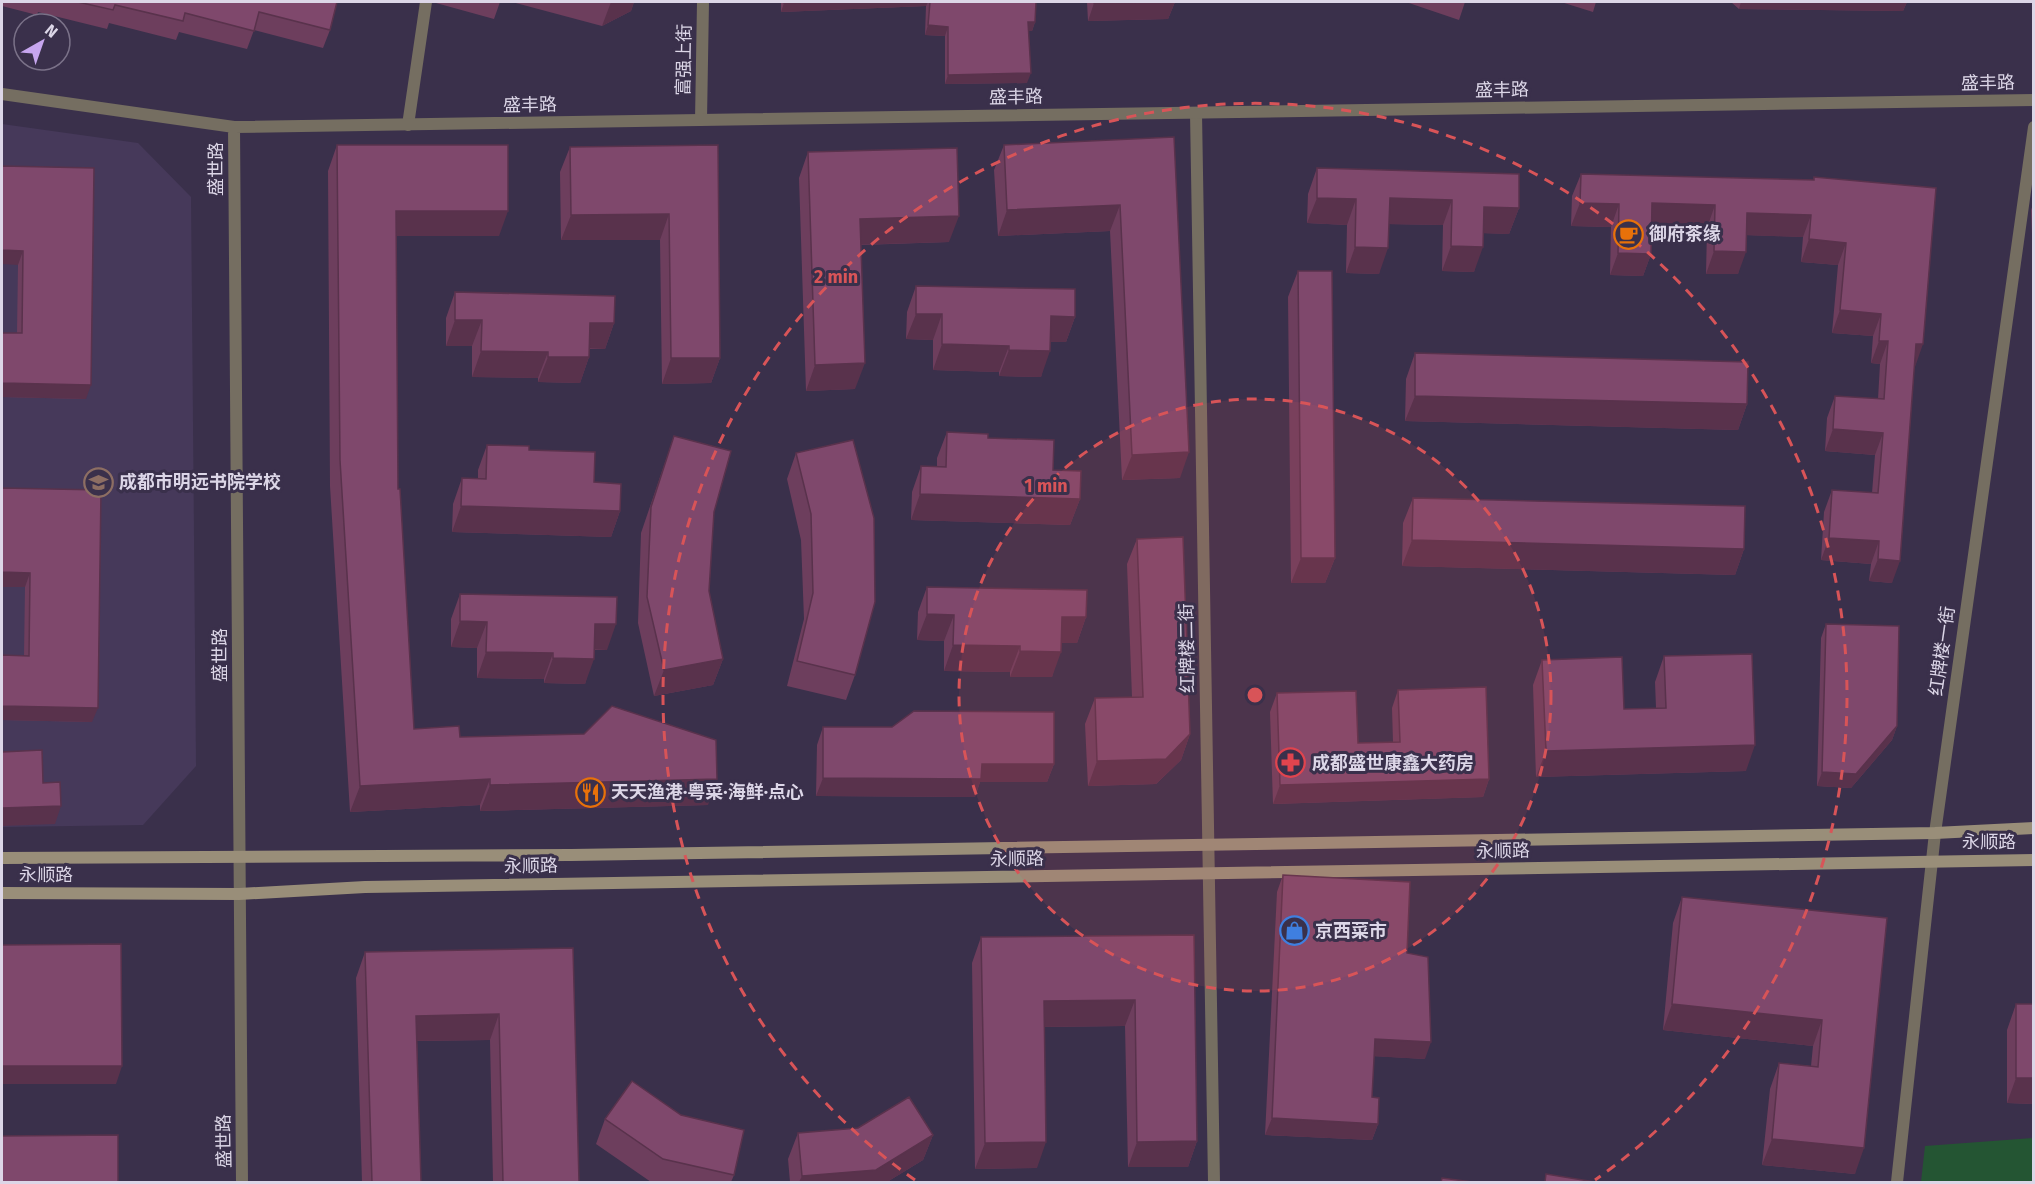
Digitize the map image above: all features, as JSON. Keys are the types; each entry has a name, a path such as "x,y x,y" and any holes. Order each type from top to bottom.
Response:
{"main road":[{"path":"2,858 1208,845 1935,833 2034,828"},
{"name":"永顺路","path":"2,893 239,894 365,886 1209,875 1934,860 2034,860"}],"street":[{"path":"408,124 426,2"},
{"name":"富强上街","path":"701,120 703,2"},
{"name":"盛丰路","path":"2,94 234,127 2034,100"},
{"name":"红牌楼二街","path":"1196,113 1214,1182"},
{"name":"盛世路","path":"234,127 242,1182"},
{"name":"红牌楼一街","path":"1897,1182 1934,860 1935,833 2034,127"}],"shaded area":[{"name":"成都市明远书院学校","path":"2,124 138,143 191,197 196,766 143,825 2,827"}],"green space":[{"path":"2033,1138 2033,1182 1921,1182 1925,1146"}],"building":[{"path":"78,2 337,2 330,30 259,12 254,31 185,13 183,21 115,5 113,10"},
{"path":"930,2 1036,2 1035,22 1028,22 1031,73 948,75 948,27 928,25"},
{"path":"1094,2 1153,2 1094,3"},
{"path":"1174,137 1189,452 1132,455 1120,205 1007,210 1004,145"},
{"path":"337,145 508,145 508,211 396,211 398,489 400,489 414,729 459,726 460,737 584,734 612,706 716,740 717,779 490,785 490,779 360,786 340,460"},
{"path":"718,145 720,358 671,358 669,214 571,215 570,147"},
{"path":"957,148 959,216 860,219 865,363 815,365 808,152"},
{"path":"2,166 94,168 91,385 2,383 2,333 22,333 23,251 2,250"},
{"path":"1317,168 1519,174 1519,208 1484,207 1483,247 1451,246 1452,200 1390,198 1388,248 1355,247 1356,199 1317,198"},
{"path":"1581,174 1814,180 1814,177 1936,188 1923,344 1916,344 1900,561 1878,559 1879,541 1829,538 1832,490 1878,493 1883,433 1833,429 1835,396 1884,399 1888,341 1879,341 1881,314 1840,310 1846,243 1809,239 1811,215 1747,213 1746,252 1714,251 1715,205 1652,203 1651,254 1618,253 1619,204 1580,203"},
{"path":"1298,271 1332,271 1335,558 1301,558"},
{"path":"916,286 1075,289 1075,317 1051,316 1050,351 1009,350 1009,346 942,344 942,314 916,314"},
{"path":"455,292 615,296 614,323 590,323 589,357 548,357 548,352 481,351 482,320 455,320"},
{"path":"1415,353 1748,362 1747,404 1415,396"},
{"path":"947,432 988,434 988,438 1054,440 1053,470 1081,471 1080,499 920,494 921,466 946,467"},
{"path":"674,436 731,451 714,512 709,591 723,659 664,670 647,597 651,507"},
{"path":"853,440 874,518 875,602 855,675 797,661 813,593 811,514 796,453"},
{"path":"487,445 529,446 529,450 595,452 594,482 621,484 620,511 461,506 462,478 486,479"},
{"path":"2,488 101,490 98,708 2,706 2,655 29,656 30,573 2,572"},
{"path":"1413,498 1745,506 1744,549 1412,540"},
{"path":"1183,537 1190,734 1166,759 1097,761 1095,698 1143,697 1137,539"},
{"path":"927,587 1087,590 1086,617 1062,617 1061,652 1020,651 1020,646 953,645 954,615 927,614"},
{"path":"460,594 617,597 616,624 595,624 594,659 553,658 553,653 486,652 487,622 460,621"},
{"path":"1826,624 1899,626 1897,726 1856,774 1822,772"},
{"path":"1752,654 1755,745 1546,751 1542,660 1622,657 1624,709 1666,708 1664,656"},
{"path":"1486,687 1489,779 1280,785 1277,693 1356,691 1358,743 1400,742 1398,690"},
{"path":"914,711 1054,712 1054,764 982,764 981,779 823,778 823,727 892,727"},
{"path":"42,750 43,783 60,782 61,806 2,808 2,752"},
{"path":"1283,875 1410,882 1407,953 1428,957 1431,1042 1375,1039 1372,1097 1379,1098 1378,1124 1272,1118"},
{"path":"1682,897 1887,918 1864,1148 1772,1139 1779,1063 1818,1067 1822,1020 1672,1004"},
{"path":"1194,935 1197,1141 1137,1142 1135,1000 1044,1001 1046,1142 985,1143 981,937"},
{"path":"121,944 122,1066 2,1066 2,945"},
{"path":"573,948 579,1182 503,1182 499,1014 416,1016 421,1182 372,1182 365,952"},
{"path":"2016,1004 2034,1004 2034,1078 2016,1078"},
{"path":"632,1081 681,1115 744,1130 734,1175 663,1159 605,1119"},
{"path":"909,1097 933,1135 876,1170 802,1176 798,1133 858,1128"},
{"path":"118,1135 118,1182 2,1182 2,1136"},
{"path":"1546,1174 1595,1182 1545,1182"},
{"path":"1442,1178 1472,1182 1441,1182"}],"place":[{"name":"御府茶缘","path":"1628,234"},
{"name":"成都市明远书院学校","path":"98,482"},
{"name":"成都盛世康鑫大药房","path":"1291,763"},
{"name":"天天渔港·粤菜·海鲜·点心","path":"590,792"},
{"name":"京西菜市","path":"1294,931"}]}
